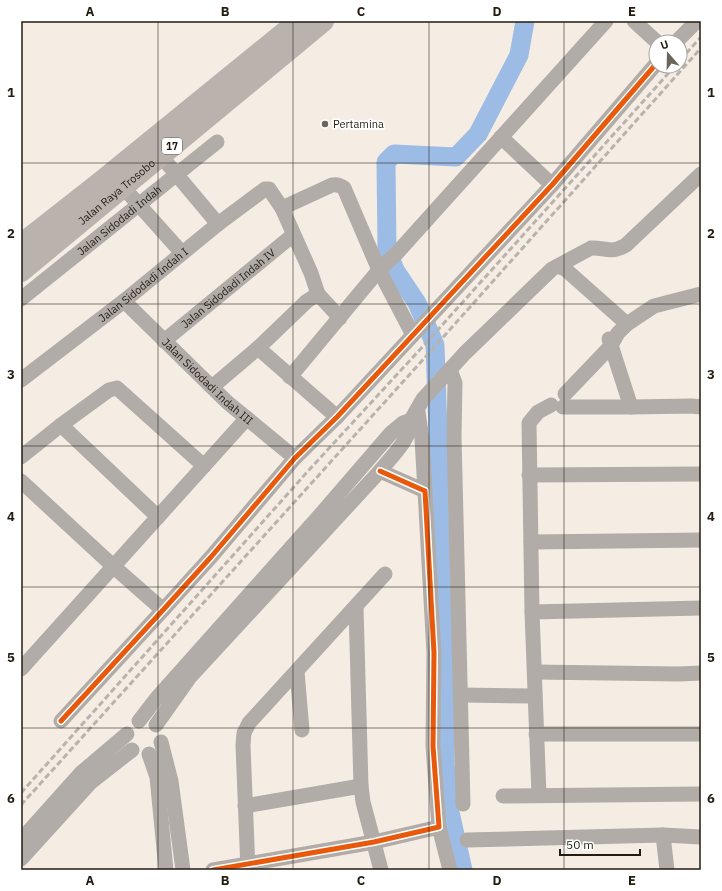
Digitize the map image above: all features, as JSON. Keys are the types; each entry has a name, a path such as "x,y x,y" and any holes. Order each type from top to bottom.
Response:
{"highway":[{"name":"Jalan Raya Trosobo","path":"21,245 100,183 299,21"},
{"name":"Jalan Raya Trosobo","path":"21,271 323,21"}],"street":[{"path":"290,377 388,262 606,21"},
{"path":"634,21 648,34"},
{"path":"684,34 697,21"},
{"path":"61,721 211,557 295,458 336,417 552,185 648,73"},
{"path":"501,137 552,185"},
{"name":"Jalan Sidodadi Indah","path":"21,299 217,142"},
{"path":"160,156 218,224"},
{"path":"21,840 81,773 127,734 130,728 139,721 156,699 391,433 417,409 465,353 552,269 590,248 598,247 612,250 626,245 701,174"},
{"path":"340,318 318,294 311,273 293,236 282,208 336,184 344,188 388,262 421,326"},
{"path":"123,186 138,205 182,253"},
{"name":"Jalan Sidodadi Indah I","path":"21,380 124,301 261,190 268,189 282,208"},
{"name":"Jalan Sidodadi Indah IV","path":"164,341 293,236"},
{"path":"558,266 565,269 616,335 631,407"},
{"path":"212,387 258,348 307,302 318,294"},
{"path":"539,795 532,612 529,423 538,412 558,400 616,335 654,306 701,295"},
{"name":"Jalan Sidodadi Indah III","path":"124,301 212,387 295,458"},
{"path":"258,348 336,417"},
{"path":"445,375 455,383 454,436 463,804"},
{"path":"21,457 61,425 109,390 117,388 204,466"},
{"path":"558,400 631,407 701,407"},
{"path":"156,725 190,677 390,459 408,435 417,409"},
{"path":"417,409 422,439 426,490 434,653 433,746 439,827 450,870"},
{"path":"21,669 247,418"},
{"path":"61,425 158,517"},
{"path":"377,449 390,459"},
{"path":"380,471 426,490"},
{"path":"529,475 701,474"},
{"path":"21,481 163,610"},
{"path":"531,542 701,540"},
{"path":"248,867 244,806 243,745 244,734 249,723 386,574"},
{"path":"356,607 361,786 381,870"},
{"path":"532,612 701,608"},
{"path":"297,672 302,730"},
{"path":"535,672 701,673"},
{"path":"461,695 535,696"},
{"path":"127,734 128,745 137,754 149,754 154,752 159,747 162,736 160,730 151,722 146,720 139,721"},
{"path":"536,734 701,734"},
{"path":"161,742 171,781 183,870"},
{"path":"21,859 91,782 132,750"},
{"path":"149,754 157,777 166,870"},
{"path":"244,806 361,786"},
{"path":"503,796 701,794"},
{"path":"213,870 248,867 374,842 439,827"},
{"path":"467,840 663,835 701,837"},
{"path":"663,835 667,870"}],"waterway":[{"path":"463,870 450,812 445,765 443,574 435,345 417,303 395,270 387,250 386,162 394,154 456,157 478,134 519,55 525,21"}],"railway":[{"path":"688,51 701,37"},
{"path":"21,805 429,353 701,48"},
{"path":"21,793 309,470 426,343 668,74"}],"cycle path":[{"path":"61,721 211,557 295,458 337,417 552,185 648,73"},
{"path":"213,870 374,842 439,827 433,746 434,653 425,491 380,471"}],"place":[{"name":"Pertamina","path":"325,124"}]}
